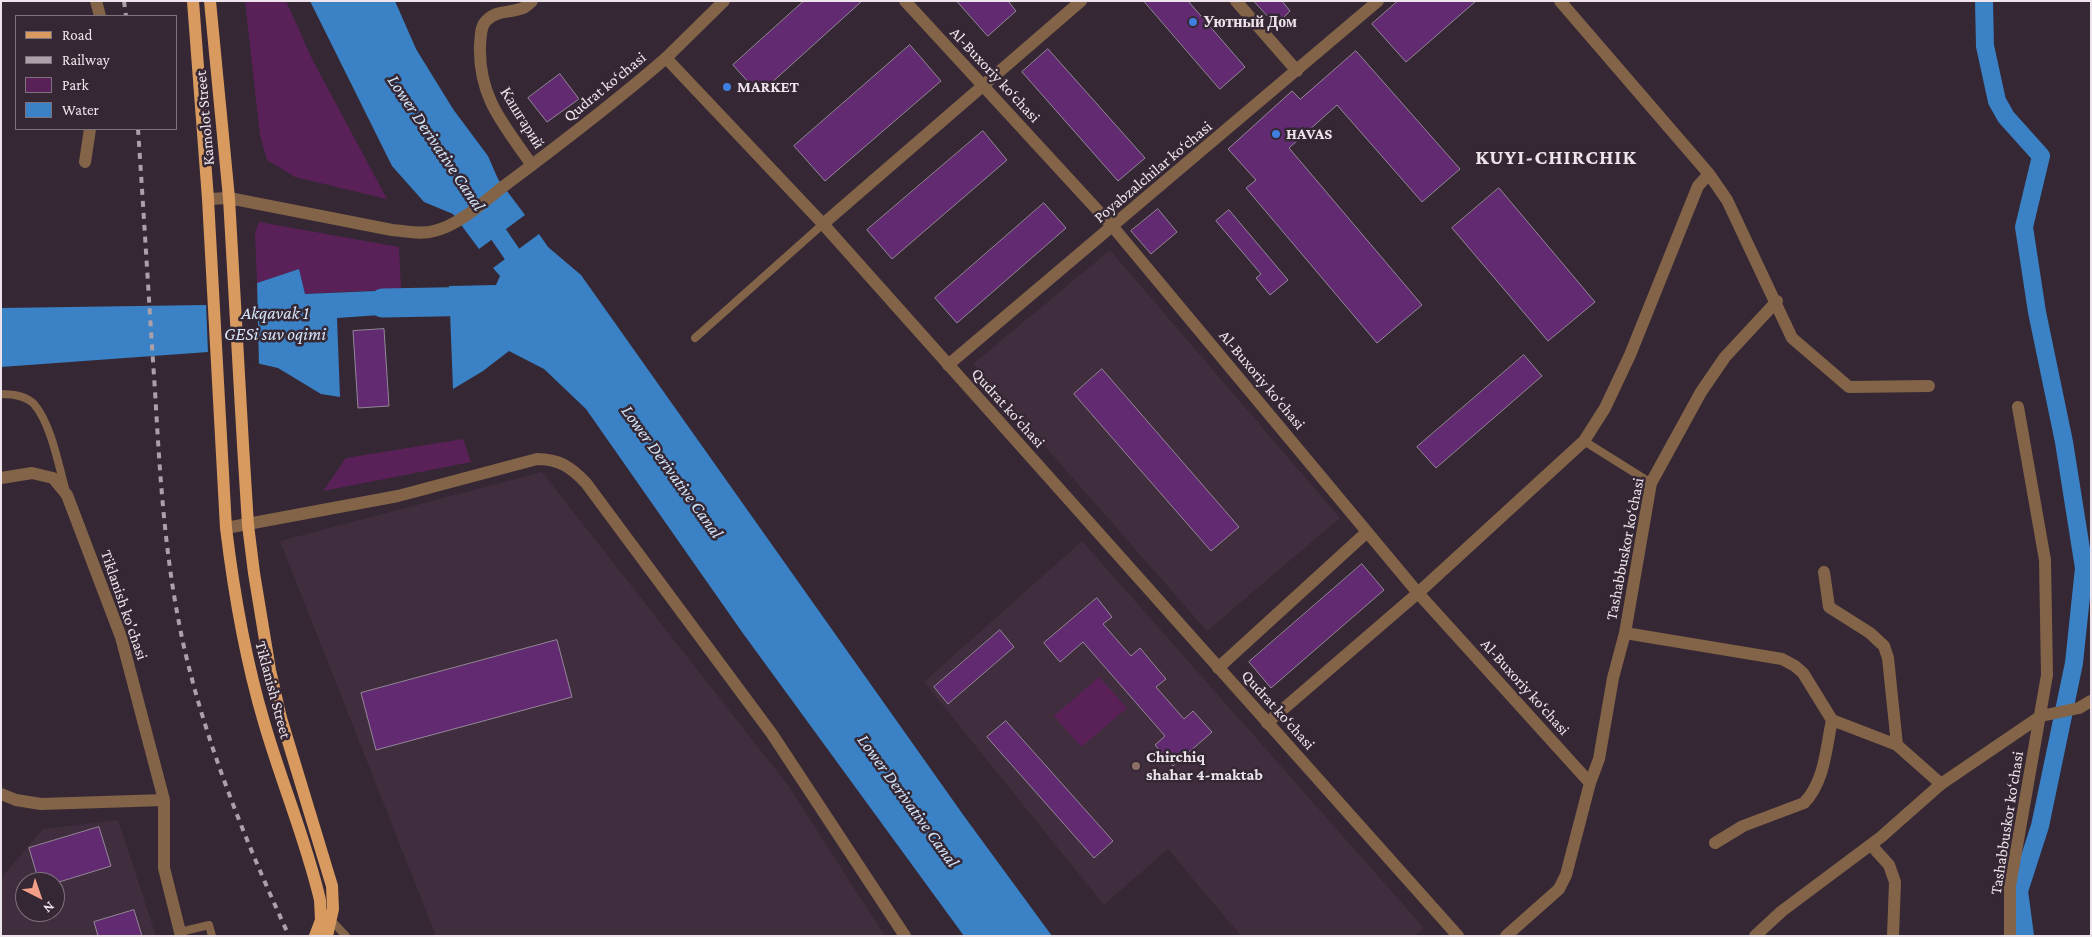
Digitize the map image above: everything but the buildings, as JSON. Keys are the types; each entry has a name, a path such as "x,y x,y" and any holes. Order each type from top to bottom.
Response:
{"main road":[{"name":"Kamolot Street","path":"193,1 208,199 222,446"},
{"name":"Kamolot Street","path":"210,1 229,198 243,445"},
{"name":"Tiklanish Street","path":"243,445 248,525 257,598 270,670 281,718 332,886 334,904 327,936"},
{"name":"Tiklanish Street","path":"222,446 226,528 241,627 264,724 317,890 321,920 315,936"}],"street":[{"path":"96,1 100,15"},
{"name":"Кашгарий","path":"532,1 523,8 494,14 486,21 482,26 479,65 485,90 503,124 532,165"},
{"path":"666,58 724,1"},
{"name":"Al-Buxoriy ko‘chasi","path":"905,1 1113,227 1418,593 1590,783"},
{"path":"823,224 1081,1"},
{"path":"1236,1 1297,71"},
{"name":"Poyabzalchilar ko‘chasi","path":"948,366 1378,1"},
{"path":"1560,1 1709,174 1727,200 1777,302 1792,338 1848,387 1929,386"},
{"name":"Qudrat ko‘chasi","path":"208,199 229,198 414,232 434,232 454,224 626,93 666,58 823,224 1458,936"},
{"path":"85,162 90,130"},
{"path":"1267,723 1418,593 1584,441 1605,408 1630,355 1698,186 1709,174"},
{"name":"Tashabbuskor ko‘chasi","path":"1590,783 1599,758 1625,632 1651,483 1701,392 1724,357 1777,302"},
{"name":"Tashabbuskor ko‘chasi","path":"2010,936 2010,886 2044,715 2047,675 2045,560 2018,407"},
{"path":"226,528 398,496 537,459 551,459 566,464 586,483 772,734 905,936"},
{"name":"Tiklanish ko'chasi","path":"1,478 32,473 54,478 67,495 121,637 164,800 164,868 180,934"},
{"path":"1218,668 1367,532"},
{"path":"1824,572 1829,608 1870,632 1884,646 1888,658 1897,745"},
{"name":"Tashabbuskor ko‘chasi","path":"1625,632 1782,659 1803,673 1832,720"},
{"path":"2044,715 2080,708 2091,701"},
{"name":"Tashabbuskor ko‘chasi","path":"1755,936 1782,911 1871,845 1941,784 2044,715"},
{"path":"1716,843 1743,826 1804,803 1820,778 1832,720 1897,745 1941,784"},
{"path":"1506,936 1560,889 1566,875 1590,783"},
{"path":"1,794 16,800 41,804 164,800"},
{"path":"1871,845 1888,865 1896,882 1892,936"}],"lane":[{"path":"695,338 823,224"},
{"path":"1,394 13,394 33,403 47,428 67,495"},
{"path":"1584,441 1651,483"},
{"path":"321,909 346,936"},
{"path":"180,934 209,925 212,936"}],"shaded area":[{"path":"1110,250 1340,518 1207,631 973,364"},
{"path":"542,472 787,784 885,936 436,936 280,541"},
{"name":"Chirchiq shahar 4-maktab","path":"1082,541 1424,928 1415,936 1241,936 1168,849 1104,905 924,682"},
{"path":"118,820 156,936 1,936 1,878 43,829"}],"green space":[{"path":"245,1 286,1 312,59 387,199 295,177 267,160 260,135"},
{"path":"259,222 399,247 401,289 305,294 299,269 257,283 255,232"},
{"path":"463,439 471,462 323,491 346,458"},
{"path":"1099,677 1127,708 1081,747 1054,716"}],"water":[{"path":"310,1 395,1 416,49 453,109 488,156 498,179 525,215 479,249 453,214 424,202 392,166"},
{"path":"539,234 548,247 581,275 964,816 1052,936 964,936 742,632 586,409 544,369 509,351 483,371 453,389 449,286 496,285 500,276 493,268"},
{"name":"Akqavak 1 GESi suv oqimi","path":"299,269 305,294 422,289 423,312 337,318 340,397 321,394 278,368 208,352 1,367 1,308 206,305 257,283"}],"pier":[{"path":"257,281 259,366 208,354 206,302"}],"waterway":[{"path":"1984,1 1985,46 1997,101 2006,117 2041,156 2024,227 2037,312 2064,442 2084,568 2074,663 2040,826 2019,891 2025,936"},
{"name":"Lower Derivative Canal","path":"486,216 525,273"},
{"path":"383,303 489,301"}],"railway":[{"path":"124,1 126,15"},
{"path":"138,130 161,487 172,583 193,684 216,758 243,830 289,936"}],"place":[{"name":"Уютный Дом","path":"1193,22"},
{"name":"MARKET","path":"727,87"},
{"name":"HAVAS","path":"1276,134"},
{"name":"Chirchiq shahar 4-maktab","path":"1136,766"}],"district":[{"name":"KUYI-CHIRCHIK","path":"1556,158"}]}
